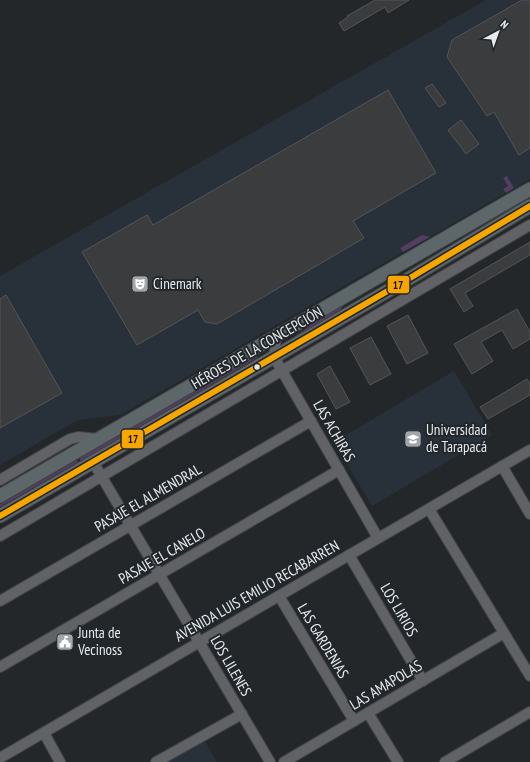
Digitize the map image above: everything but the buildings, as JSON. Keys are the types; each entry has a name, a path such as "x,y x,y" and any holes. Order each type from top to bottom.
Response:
{"main road":[{"name":"HÉROES DE LA CONCEPCIÓN","path":"0,496 530,188"},
{"name":"HÉROES DE LA CONCEPCIÓN","path":"0,516 403,282 530,206"}],"street":[{"name":"HÉROES DE LA CONCEPCIÓN","path":"0,536 530,225"},
{"path":"274,357 276,336"},
{"name":"LAS ACHIRAS","path":"274,357 378,538"},
{"name":"PASAJE EL ALMENDRAL","path":"0,601 311,421"},
{"path":"0,480 70,439 78,437 99,439"},
{"name":"AVENIDA LUIS EMILIO RECABARREN","path":"0,758 530,450"},
{"name":"LOS LILENES","path":"93,462 270,762"},
{"path":"502,466 530,514"},
{"name":"PASAJE EL CANELO","path":"0,668 339,470"},
{"path":"429,509 530,676"},
{"name":"LOS LIRIOS","path":"349,555 422,681"},
{"name":"LAS GARDENIAS","path":"279,596 354,721"},
{"name":"LAS AMAPOLAS","path":"284,762 504,633"},
{"path":"445,762 530,712"},
{"path":"368,713 398,762"},
{"path":"156,762 242,714"},
{"path":"44,733 60,762"}],"shaded area":[{"path":"486,0 530,0 530,179 120,415 78,420 0,465 0,276"},
{"path":"507,176 514,188 506,193 503,189 508,186 503,178"},
{"path":"422,235 430,237 403,252 400,248"},
{"path":"350,300 340,310 296,336 309,325"},
{"path":"257,355 258,357 81,461 79,458"},
{"name":"Universidad de Tarapacá","path":"454,371 492,435 372,506 334,442"},
{"path":"77,460 78,462 0,507 0,504"},
{"path":"203,738 217,762 161,762"}],"transit line":[{"name":"17","path":"0,516 410,278 530,206"}],"place":[{"name":"Cinemark","path":"140,284"},
{"name":"Universidad de Tarapacá","path":"413,439"},
{"name":"Junta de Vecinoss","path":"65,642"}]}
